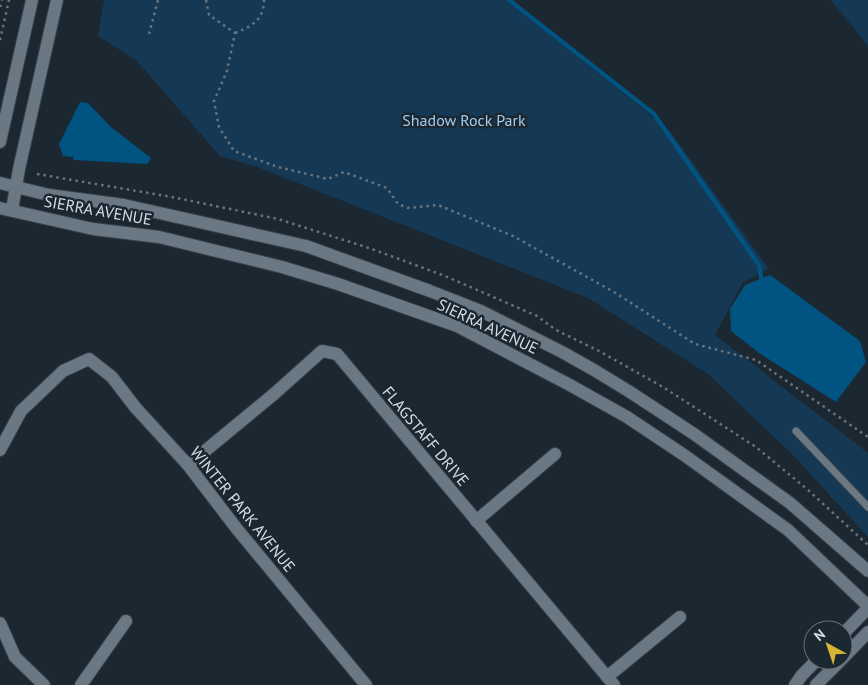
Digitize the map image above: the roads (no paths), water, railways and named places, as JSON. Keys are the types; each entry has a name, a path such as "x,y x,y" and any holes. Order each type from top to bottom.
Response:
{"street":[{"path":"0,142 32,0"},
{"path":"6,209 16,186 57,0"},
{"name":"SIERRA AVENUE","path":"0,183 49,195 124,205 306,246 481,311 586,366 694,434 790,503 868,571"},
{"name":"SIERRA AVENUE","path":"6,209 93,229 159,237 282,267 338,284 457,326 585,393 627,417 684,455 788,530 868,607"},
{"name":"FLAGSTAFF DRIVE","path":"188,465 274,394 322,351 337,354 611,681"},
{"name":"WINTER PARK AVENUE","path":"0,450 21,411 63,371 89,359 112,377 135,407 188,465 236,529 366,685"},
{"path":"476,521 555,454"},
{"path":"853,623 868,607"},
{"path":"611,681 680,617"},
{"path":"82,685 126,621"},
{"path":"0,623 15,657 44,685"},
{"path":"853,648 868,632"},
{"path":"795,685 807,670"},
{"path":"816,685 831,670"}],"lane":[{"path":"796,431 868,507"}],"waterway":[{"path":"509,0 654,114 759,265 762,283"}],"park label":[{"name":"Shadow Rock Park","path":"464,120"}]}
